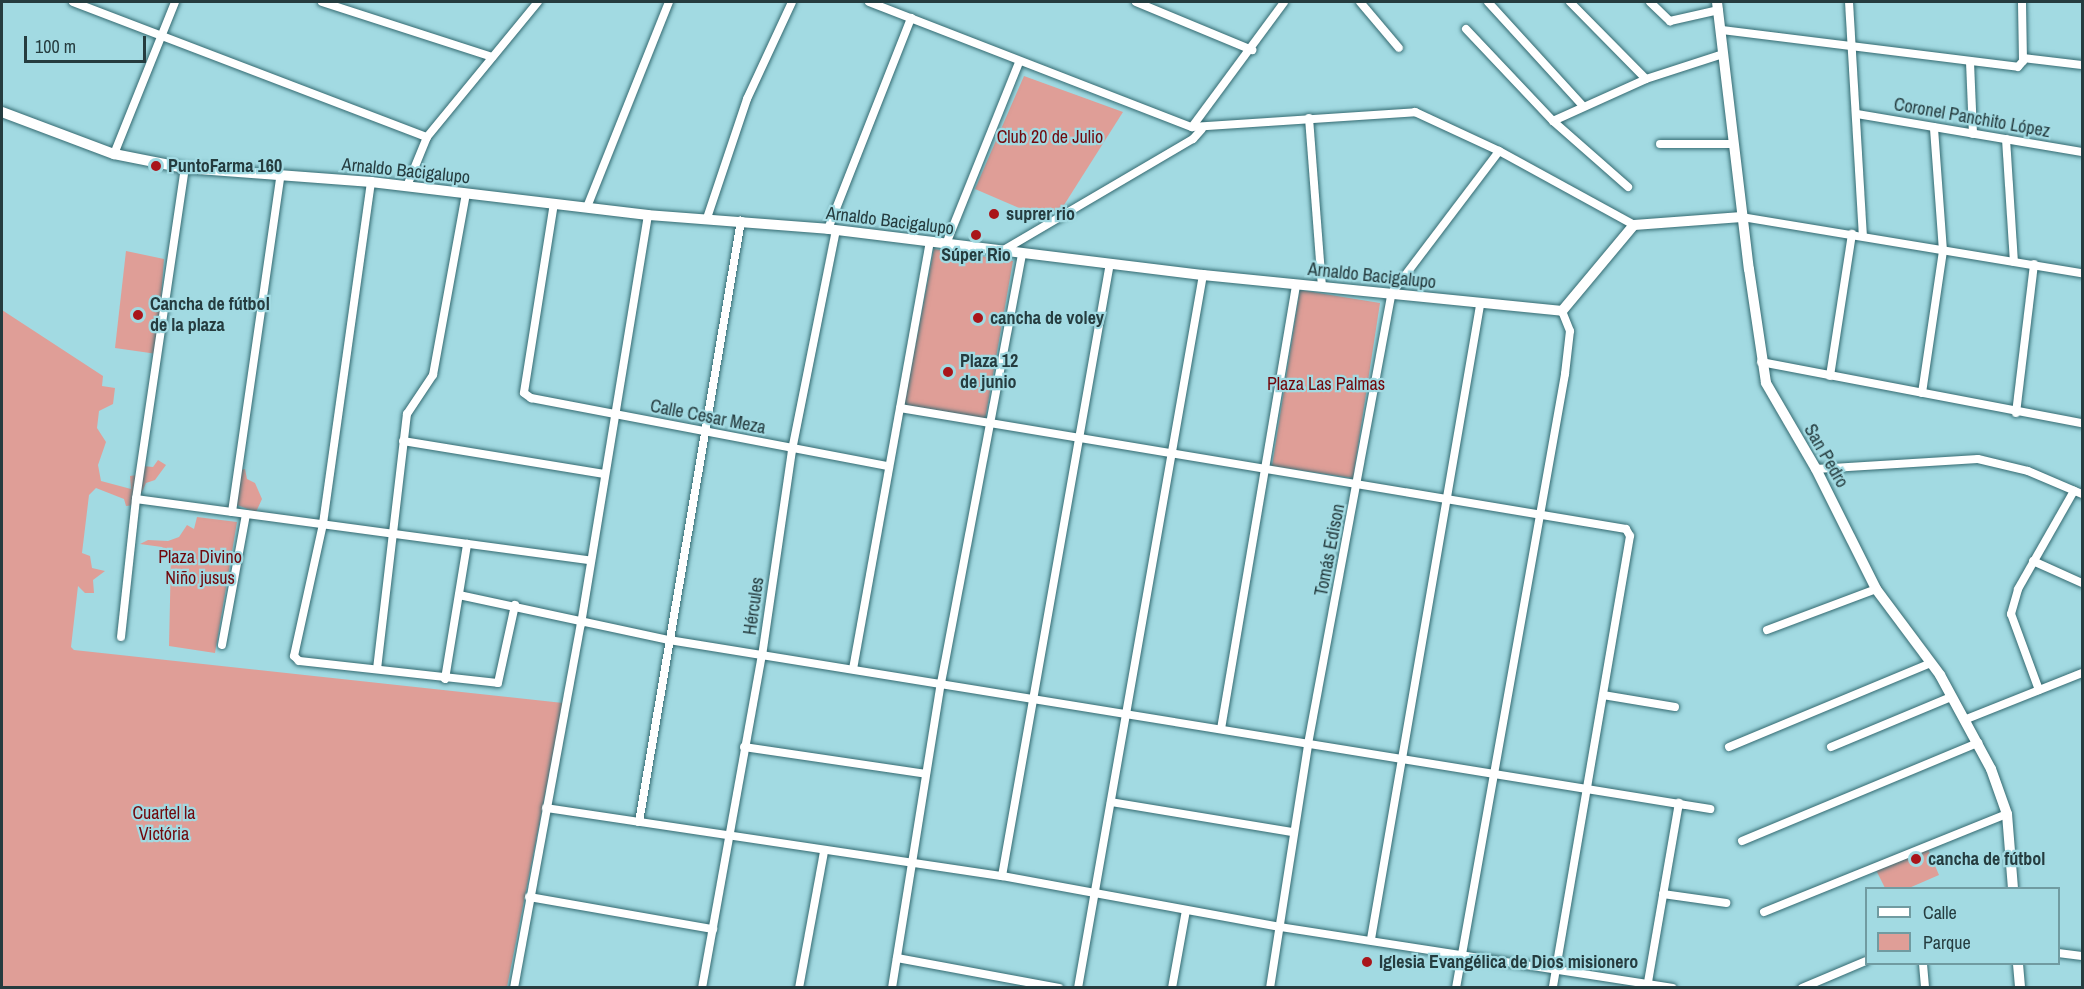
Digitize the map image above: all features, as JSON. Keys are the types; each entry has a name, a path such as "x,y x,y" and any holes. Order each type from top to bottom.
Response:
{"street":[{"path":"73,2 427,137"},
{"path":"114,154 175,2"},
{"path":"322,2 492,57"},
{"path":"407,186 427,137 538,2"},
{"path":"587,207 669,2"},
{"path":"707,218 747,99 792,2"},
{"path":"869,2 1019,62 1192,127 1203,129 1309,118 1415,112 1498,151 1634,225 1742,217 2082,273"},
{"path":"1136,2 1252,50"},
{"path":"1192,127 1252,50 1284,2"},
{"path":"1360,2 1399,48"},
{"path":"1488,2 1582,105"},
{"path":"1570,2 1646,79"},
{"path":"1650,2 1670,21 1718,6"},
{"path":"1849,2 1854,48 1863,236"},
{"path":"1722,30 2018,67 2022,66 2024,58 2022,2"},
{"name":"San Pedro","path":"1718,6 1761,362 1777,406 1816,468 1876,589 1931,663 1978,743 2001,791 2007,814 2013,887"},
{"name":"Hércules","path":"702,987 762,656 792,450 832,230 911,18"},
{"path":"1466,29 1553,121 1628,187"},
{"path":"1553,121 1582,105 1646,79 1723,54"},
{"path":"2024,58 2082,65"},
{"path":"946,244 1019,62"},
{"path":"1970,62 1973,134"},
{"name":"Arnaldo Bacigalupo","path":"2,112 114,154 185,168 280,177 371,182 648,215 707,218 832,230 1203,275 1480,305 1562,311"},
{"name":"Coronel Panchito López","path":"1857,114 2082,152"},
{"path":"1309,118 1322,287"},
{"path":"1922,393 1943,251 1934,127"},
{"path":"1000,252 1193,139 1203,129"},
{"path":"2006,139 2014,262"},
{"path":"1660,144 1733,144"},
{"name":"Tomás Edison","path":"1270,987 1308,744 1358,486 1390,294 1498,151"},
{"path":"121,638 136,499 185,168"},
{"path":"232,512 280,177"},
{"path":"371,182 323,524 294,656 299,661 445,679 500,682 515,605"},
{"path":"377,669 407,414 433,375 466,193"},
{"name":"Calle Cesar Meza","path":"554,203 524,393 614,414 792,450 887,466"},
{"path":"514,987 581,624 603,474 648,215"},
{"path":"639,822 741,221"},
{"path":"1456,987 1542,515 1570,332 1562,311 1634,225"},
{"path":"1830,376 1852,234"},
{"path":"853,669 887,466 930,243"},
{"path":"892,987 941,683 992,426 1022,254"},
{"path":"1002,876 1110,263"},
{"path":"2016,413 2034,264"},
{"path":"1078,987 1203,275"},
{"path":"1221,729 1296,284"},
{"path":"1371,939 1449,501 1480,305"},
{"path":"1761,362 2016,413 2082,423"},
{"path":"900,408 1172,456 1621,526 1630,536 1585,786 1553,987"},
{"path":"403,441 603,474"},
{"path":"1816,468 1978,459 2028,471 2082,494"},
{"path":"2039,690 2011,614 2018,589 2074,491"},
{"path":"136,499 590,560"},
{"path":"222,645 246,514"},
{"path":"445,679 467,544"},
{"path":"2033,561 2082,583"},
{"path":"1767,630 1876,589"},
{"path":"459,595 515,605 581,624 762,656 1585,786 1710,809"},
{"path":"1729,747 1931,663"},
{"path":"1964,720 2082,673"},
{"path":"1603,695 1675,707"},
{"path":"1831,747 1951,696"},
{"path":"1742,841 1978,743"},
{"path":"744,747 927,774"},
{"path":"1111,802 1293,832"},
{"path":"1648,986 1679,803"},
{"path":"546,808 913,866 1002,876 1095,895 1280,927 1371,939 1648,986 1671,987"},
{"path":"1764,912 2007,814"},
{"path":"799,987 824,852"},
{"path":"1663,894 1726,903"},
{"path":"529,897 714,929"},
{"path":"1172,987 1186,910"},
{"path":"2060,953 2082,957"},
{"path":"897,958 1059,987"},
{"path":"1802,987 1818,984 1865,961"},
{"path":"1923,965 1925,987"},
{"path":"2018,965 2020,987"}],"green space":[{"name":"Club 20 de Julio","path":"1024,76 1123,112 1064,205 1042,218 975,189"},
{"name":"Plaza 12 de junio","path":"934,249 1013,261 985,420 904,405"},
{"path":"126,251 164,259 157,354 115,348"},
{"name":"Plaza Las Palmas","path":"1300,290 1380,303 1353,478 1272,466"},
{"name":"Cuartel la Victória","path":"2,310 103,376 102,386 115,388 113,404 99,411 97,428 106,442 98,465 101,481 131,489 130,476 137,475 143,466 153,467 158,460 166,465 155,480 146,483 136,505 126,506 124,499 96,488 89,495 82,553 90,556 92,568 105,571 93,580 94,593 85,593 78,586 71,647 74,650 563,703 507,987 2,987"},
{"path":"245,469 247,479 255,483 262,499 256,512 237,505 241,470"},
{"name":"Plaza Divino Niño jusus","path":"197,517 237,522 215,653 169,646 171,556 162,547 140,544 148,540 168,541 179,537 187,525 194,529"},
{"name":"cancha de fútbol","path":"1927,847 1939,875 1911,887 1884,887 1876,870"}],"place":[{"name":"PuntoFarma 160","path":"156,166"},
{"name":"suprer rio","path":"994,214"},
{"name":"Súper Rio","path":"976,235"},
{"name":"Cancha de fútbol de la plaza","path":"138,315"},
{"name":"cancha de voley","path":"978,318"},
{"name":"Plaza 12 de junio","path":"948,372"},
{"name":"cancha de fútbol","path":"1916,859"},
{"name":"Iglesia Evangélica de Dios misionero","path":"1367,962"}]}
